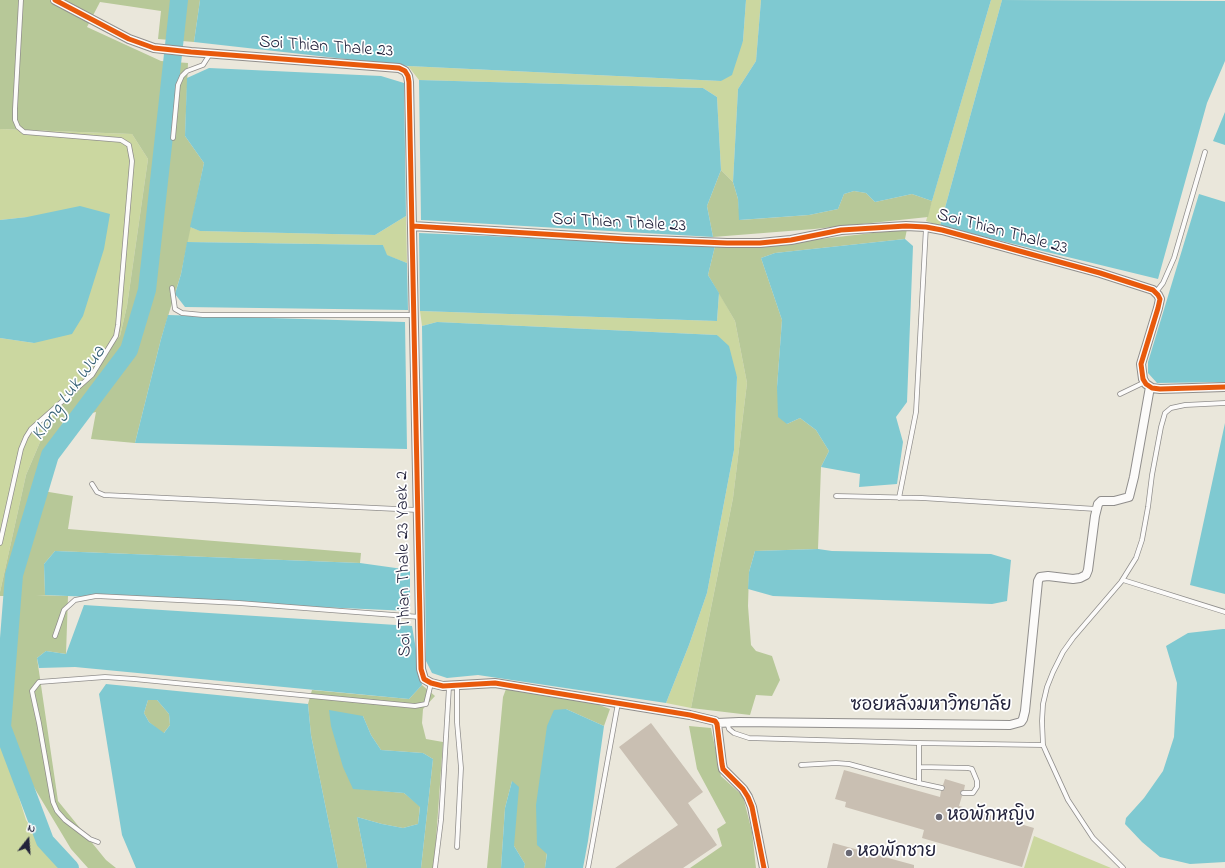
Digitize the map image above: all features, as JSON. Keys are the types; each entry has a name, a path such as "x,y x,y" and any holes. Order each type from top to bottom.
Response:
{"street":[{"name":"Soi Thian Thale 23","path":"55,0 129,39 154,48 210,54 403,69 408,76 409,82 412,226 626,240 727,243 760,243 791,240 841,230 906,226 926,227 969,237 1100,273 1156,292"},
{"name":"Soi Thian Thale 23 Yaek 2","path":"412,226 421,670 424,679 431,683"},
{"path":"1096,509 1100,501 1114,501 1129,497 1134,478 1147,385 1141,364 1160,299 1156,292"},
{"path":"1147,385 1160,389 1225,387"},
{"name":"ซอยหลังมหาวิทยาลัย","path":"618,703 690,714 714,721 727,722 1010,725 1021,722 1025,711 1038,581 1040,577 1048,576 1073,579 1086,575 1088,570 1096,509"},
{"path":"431,683 443,686 495,684 618,703"},
{"path":"714,721 723,769 743,789 752,807 764,868"}],"lane":[{"path":"0,544 21,449 26,437 31,430 92,375 116,336 132,160 129,145 121,140 24,132 18,126 15,120 15,109 21,0"},
{"path":"173,138 178,85 182,76 188,71 203,65 210,54"},
{"path":"1156,292 1164,284 1174,258 1205,152"},
{"path":"899,498 916,412 926,227"},
{"path":"172,288 175,309 182,313 414,315"},
{"path":"1120,394 1147,385"},
{"path":"1123,868 1093,838 1068,800 1043,745 1042,721 1047,687 1063,652 1073,638 1123,580 1136,558 1142,540 1152,475 1165,413 1171,408 1185,405 1225,403"},
{"path":"92,484 97,492 104,495 418,510"},
{"path":"836,496 1096,509"},
{"path":"1123,580 1225,612"},
{"path":"55,636 64,610 75,600 96,596 239,603 420,617"},
{"path":"98,842 65,820 57,811 53,802 39,723 32,696 32,691 39,682 105,678 127,679 415,706 426,704 431,683"},
{"path":"453,686 461,768 457,847"},
{"path":"435,868 441,820 453,686"},
{"path":"588,868 618,703"},
{"path":"727,722 729,730 749,738 1043,745"},
{"path":"919,743 919,783"},
{"path":"801,765 836,763 849,764 942,788"},
{"path":"918,767 972,769 977,781 977,787 973,793 963,793"}],"green space":[{"path":"0,0 200,0 194,42 158,39 161,11 100,2 87,27 161,61 188,63 185,136 204,163 181,274 161,339 135,443 91,439 96,412 64,420 31,489 73,496 68,529 361,553 360,563 55,551 44,564 45,595 36,595 68,596 66,654 46,651 37,658 58,801 106,860 116,868 88,868 71,849 26,774 9,722 19,596 0,596 0,592 26,475 49,421 120,336 127,306 148,159 132,134 0,129"},
{"path":"746,0 761,0 756,61 738,89 733,182 721,170 717,97 703,88 419,80 408,66 721,81 743,41"},
{"path":"991,0 1002,0 940,226 926,221"},
{"path":"0,129 132,134 148,159 127,306 120,336 49,421 26,475 0,592 0,338 34,343 27,217 0,220"},
{"path":"721,170 733,182 738,199 740,220 809,215 838,209 844,194 854,191 866,193 875,202 912,194 932,201 928,217 814,229 713,237 707,206"},
{"path":"406,216 407,263 386,255 383,245 187,242 190,227 201,231 375,235"},
{"path":"907,229 905,239 775,253 761,258 782,320 777,387 787,424 800,418 816,430 829,451 821,467 818,549 755,551 749,572 748,606 751,645 756,651 772,656 780,680 772,696 756,695 750,715 691,708 733,498 747,383 735,321 708,275 715,246 768,245"},
{"path":"719,293 735,321 747,383 733,498 691,708 666,703 689,645 707,593 734,450 737,377 717,335 437,322 422,326 420,311 717,321"},
{"path":"422,685 435,696 423,709 422,723 426,739 443,742 434,868 421,868 433,759 423,753 381,750 371,735 363,716 360,789 404,793 420,806 418,824 403,828 357,817 367,868 338,868 311,735 308,704 312,690 409,699"},
{"path":"506,689 594,703 610,709 604,726 566,709 545,868 524,868 525,864 514,846 512,781 505,808 501,868 487,868 503,697"},
{"path":"148,700 157,700 169,714 170,725 163,734 149,722 144,713"},
{"path":"689,726 711,728 721,776 743,796 752,832 756,868 690,868 722,846 717,829 726,823 697,769"},
{"path":"0,737 26,820 58,868 0,868"},
{"path":"1034,836 1111,868 1024,868"}],"water":[{"path":"200,0 746,0 743,41 732,75 721,81 408,66 194,42"},
{"path":"761,0 991,0 932,201 912,194 875,202 866,193 854,191 844,194 838,209 809,215 739,220 738,199 733,182 738,89 756,61"},
{"path":"1002,0 1225,1 1225,61 1207,103 1158,279 940,226"},
{"path":"209,68 381,76 404,83 406,216 375,235 200,231 190,227 204,163 185,136 187,78"},
{"path":"419,80 703,88 717,97 721,170 707,206 713,237 421,220"},
{"path":"1225,112 1225,145 1213,141"},
{"path":"1199,194 1225,202 1225,382 1157,383 1148,373 1148,362"},
{"path":"80,206 110,214 104,249 83,316 72,334 34,343 0,338 0,220 27,217"},
{"path":"419,233 715,246 708,275 719,293 717,321 420,311"},
{"path":"905,239 913,246 907,402 896,417 903,442 897,484 859,487 860,474 821,467 829,451 816,430 800,418 787,424 778,417 777,387 782,320 761,258 775,253"},
{"path":"187,242 383,245 387,255 407,263 408,310 185,307 175,294 181,274"},
{"path":"168,315 405,322 407,449 135,443"},
{"path":"437,322 717,335 729,346 737,377 734,450 707,593 689,645 666,703 478,675 447,678 432,673 426,661 422,326"},
{"path":"1225,423 1225,594 1190,585"},
{"path":"818,549 832,551 991,554 1011,560 1007,601 992,604 773,596 748,589 749,572 755,551"},
{"path":"55,551 360,563 410,570 410,611 45,595 44,564"},
{"path":"84,605 412,626 422,685 409,699 75,667 39,668 37,658 46,651 66,654"},
{"path":"1225,629 1225,862 1190,864 1160,857 1142,842 1125,824 1126,818 1144,798 1163,771 1174,737 1177,683 1166,646 1188,633"},
{"path":"106,684 308,704 311,735 338,868 136,868 122,835 99,694","holes":["148,700 157,700 169,714 170,725 164,733 149,722 144,713"]},
{"path":"566,709 604,726 583,868 545,868 547,854 537,845 536,805 547,726 554,710"},
{"path":"329,710 363,716 371,735 381,750 423,753 433,759 421,868 367,868 357,817 403,828 418,824 420,807 404,793 353,789 343,767 331,726"},
{"path":"512,781 519,787 514,846 525,864 524,868 501,868 505,808"}],"building":[{"path":"651,723 703,792 688,803 717,845 683,868 615,868 678,825 619,747"},
{"name":"หอพักหญิง","path":"844,770 940,797 941,791 945,789 943,785 945,779 965,785 964,790 960,792 962,796 959,806 1034,828 1022,867 922,838 924,830 845,807 846,802 835,799"},
{"name":"หอพักชาย","path":"833,843 914,865 914,868 827,868"}],"waterway":[{"name":"Klong Luk Wua","path":"70,868 45,841 2,727 14,575 50,455 129,350 147,290 179,0"}],"cycle path":[{"path":"55,0 129,39 154,48 399,68 405,71 409,82 421,669 424,679 431,683 443,686 495,683 690,715 715,721 717,724 723,769 743,789 752,807 764,868"},
{"path":"412,226 626,239 727,243 760,243 791,240 841,230 906,226 926,227 942,230 1100,273 1153,290 1160,299 1141,364 1143,379 1146,384 1152,388 1160,389 1225,387"}],"place":[{"name":"หอพักหญิง","path":"939,817"},
{"name":"หอพักชาย","path":"849,853"}]}
